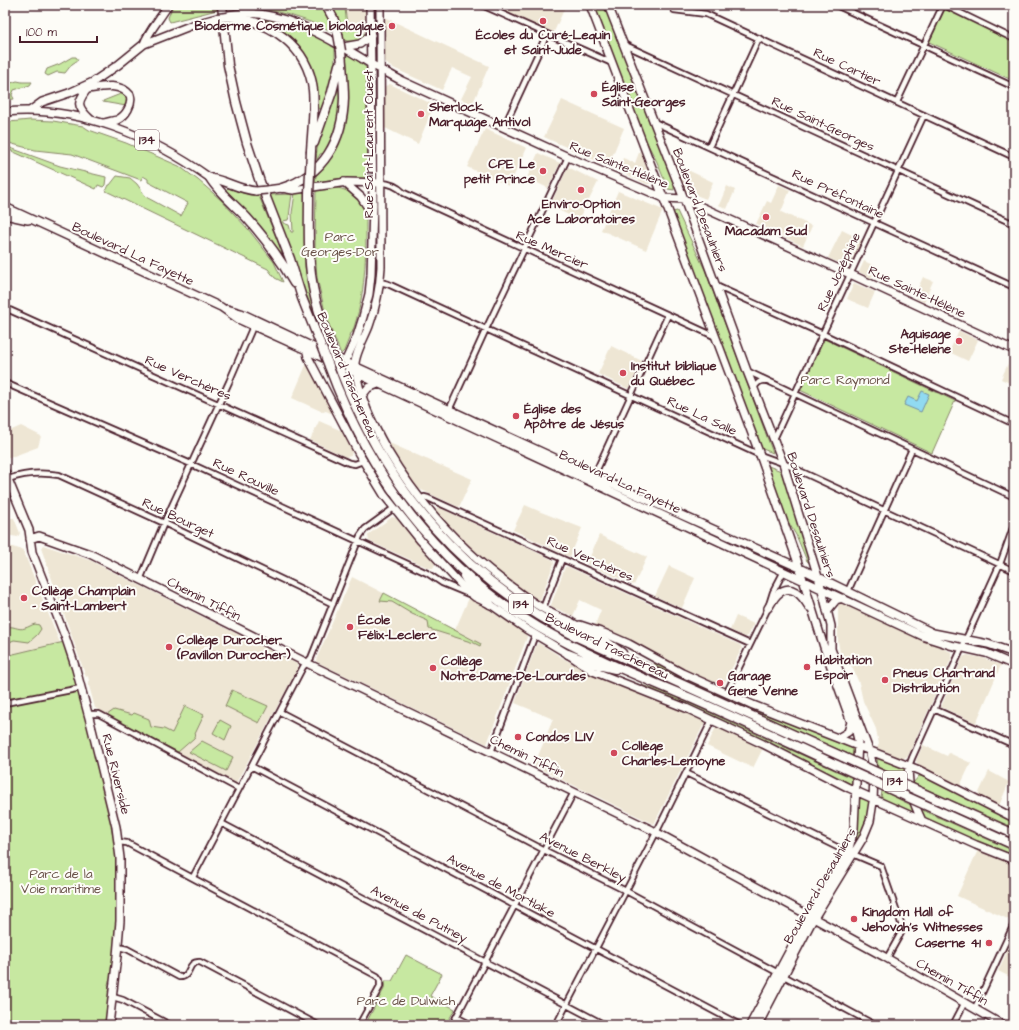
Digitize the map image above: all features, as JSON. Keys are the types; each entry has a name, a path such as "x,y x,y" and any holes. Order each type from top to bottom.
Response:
{"highway":[{"name":"Boulevard Taschereau","path":"222,5 228,65 246,139 260,182 290,259 302,298 352,423 381,475 421,528 444,553 461,570 496,598 536,626 574,646 1014,845"},
{"name":"Boulevard Taschereau","path":"326,5 333,18 342,49 334,85 311,151 309,247 317,309 332,350 344,371 360,418 387,466 420,512 452,548 494,585 534,612 575,636 1014,834"},
{"path":"217,18 228,16 268,27 285,38 300,55 309,74 313,90 311,151"},
{"path":"282,188 297,182 312,172 323,162 334,144 341,124 344,103 342,49"},
{"path":"210,178 215,186 238,208 268,244 289,274 302,298"},
{"path":"461,570 471,588 490,604"},
{"path":"566,620 605,641 639,665"},
{"path":"568,654 594,664 631,672"}],"street":[{"path":"144,44 147,36 159,21 168,5"},
{"name":"Rue Saint-Laurent Ouest","path":"345,362 358,331 369,294 372,263 370,5"},
{"name":"Rue Saint-Laurent Ouest","path":"355,366 356,359 373,313 380,282 382,261 380,5"},
{"path":"482,5 612,63"},
{"name":"Boulevard Desaulniers","path":"590,5 760,455 800,568 814,615 851,722 858,736 854,829 851,853"},
{"name":"Boulevard Desaulniers","path":"608,5 684,199 747,371 783,463 819,576 831,626 832,649 869,750 874,773 874,798 863,838 851,853 811,917 781,975 758,1025"},
{"name":"Rue Cartier","path":"671,5 674,10 706,14 1014,157"},
{"path":"836,5 1014,87"},
{"path":"897,102 944,5 1014,38"},
{"name":"Rue Sainte-Hélène","path":"228,16 251,14 280,19 315,31 342,49 402,81 568,157 664,198 684,199 1014,350"},
{"path":"144,44 195,24 217,18"},
{"path":"504,127 547,34"},
{"path":"342,49 360,44 371,35"},
{"path":"709,147 759,38"},
{"name":"134","path":"30,110 42,102 74,91 93,82 144,44"},
{"name":"Rue Saint-Georges","path":"623,44 1014,224"},
{"path":"91,120 82,111 79,105 80,99 93,82"},
{"path":"74,91 114,86 124,89 130,95 131,103 124,114 118,120 104,123"},
{"name":"134","path":"5,112 30,110 104,123 131,132 158,145 183,159 210,178"},
{"name":"Rue Joséphine","path":"774,439 924,115"},
{"name":"Rue Préfontaine","path":"653,121 1014,287"},
{"path":"448,412 568,157"},
{"path":"210,178 219,179 242,189 256,191 282,188 293,190 344,182 381,183"},
{"path":"344,182 361,197 372,212"},
{"name":"Rue Mercier","path":"381,183 387,183 399,188 404,193 716,337"},
{"name":"Boulevard La Fayette","path":"5,207 23,214 36,222 221,307 238,319 254,323 309,348 355,366 448,412 593,479 822,590 843,598 925,637 950,645 986,653 1014,666"},
{"name":"Boulevard La Fayette","path":"5,215 36,222"},
{"name":"Rue La Salle","path":"380,282 388,284 760,455 783,463 1014,571"},
{"path":"716,286 823,334 1014,424"},
{"name":"Rue Verchères","path":"5,308 351,464 357,464 363,461"},
{"path":"593,479 668,314"},
{"path":"140,580 254,323"},
{"name":"Boulevard La Fayette","path":"309,348 344,371 357,374 448,412"},
{"name":"Boulevard Taschereau","path":"309,348 309,358 363,461 394,508 421,541 464,588 475,597 490,604 592,671 638,690 673,702 856,791 976,845 1014,860"},
{"path":"344,371 345,362"},
{"path":"355,366 357,374"},
{"path":"747,371 1014,498"},
{"name":"Boulevard Taschereau","path":"357,374 361,397 381,440 403,475 452,536 477,559 517,591 543,608 566,620 604,633 629,644 675,670 726,694 909,766 1014,818"},
{"path":"754,388 760,381 767,381"},
{"name":"Rue Rouville","path":"5,383 191,464 427,573 442,583 475,597"},
{"path":"361,397 368,388 378,384"},
{"path":"848,591 912,449"},
{"name":"Rue Bourget","path":"6,475 32,473 48,473 58,475 164,523 333,604"},
{"name":"Rue Riverside","path":"6,475 28,528 32,552 66,639 88,714 119,842 120,894 118,947 109,1025"},
{"name":"Boulevard La Fayette","path":"593,479 819,576 933,633 988,644 1014,653"},
{"name":"Rue Verchères","path":"421,499 424,497 428,498 750,644"},
{"path":"193,877 303,667 311,658 363,531 394,508"},
{"path":"922,821 914,802 909,784 909,766 1000,564 1014,525"},
{"name":"Chemin Tiffin","path":"30,539 39,536 82,551 307,663 656,832 886,958 1003,1025"},
{"path":"781,560 790,555 793,548"},
{"path":"543,608 562,559"},
{"path":"768,608 773,592 784,571"},
{"path":"726,694 768,608 777,595 786,590 795,591 802,596 814,615"},
{"path":"827,611 836,600 843,598"},
{"path":"491,752 535,634"},
{"path":"5,703 81,688"},
{"path":"934,709 1014,745"},
{"name":"Avenue Berkley","path":"280,712 544,850 626,891 875,1025"},
{"path":"88,714 99,714 239,789"},
{"path":"556,1025 626,891 712,720"},
{"path":"838,738 848,732 851,722"},
{"name":"Avenue de Mortlake","path":"251,766 740,1025"},
{"path":"686,773 882,867 902,924 901,933 886,958"},
{"path":"452,1025 574,792"},
{"name":"Avenue de Putney","path":"221,823 605,1025"},
{"path":"119,842 127,843 193,877 377,976 380,980 380,986 359,1025"},
{"path":"975,1008 1014,924"},
{"path":"118,947 127,949 179,977 186,975 192,964 200,962 318,1025"},
{"name":"Boulevard Desaulniers","path":"750,1025 781,975"},
{"path":"113,997 123,1000 170,1025"},
{"path":"953,1025 965,1002"},
{"path":"456,1017 472,1025"}],"shaded area":[{"path":"342,5 366,5 365,33 347,24 345,9"},
{"name":"Écoles du Curé-Lequin et Saint-Jude","path":"502,5 566,5 553,34 500,9"},
{"path":"384,17 489,66 472,105 461,99 472,77 452,68 442,90 389,66 385,61"},
{"path":"390,84 434,105 418,144 385,128 385,86"},
{"path":"562,100 624,128 608,166 544,137"},
{"path":"485,129 527,148 509,186 467,167"},
{"path":"640,150 652,181 650,184 617,170 623,158 635,163"},
{"name":"CPE Le petit Prince","path":"538,153 560,163 548,188 527,178"},
{"path":"673,163 713,182 706,199 683,190"},
{"path":"568,167 598,182 579,220 550,206"},
{"path":"779,185 790,190 781,212 812,226 803,246 756,224 767,201 771,203"},
{"path":"727,186 735,190 727,209 719,205"},
{"path":"618,191 663,210 646,250 601,230"},
{"path":"842,230 862,240 848,267 828,258"},
{"path":"864,261 877,267 871,278 859,272"},
{"path":"923,277 933,281 924,302 914,297"},
{"path":"854,283 875,292 868,308 847,299"},
{"path":"959,331 978,340 968,361 949,352"},
{"path":"611,346 642,361 629,389 598,374"},
{"path":"1012,355 1014,356 1014,385 1001,379"},
{"path":"307,363 333,412 323,412 292,398"},
{"path":"319,421 342,431 352,451 351,456 346,457 310,440"},
{"path":"21,426 41,436 38,447 6,459 5,433"},
{"path":"387,442 472,479 459,507 417,488"},
{"path":"525,505 582,528 570,557 513,530"},
{"path":"438,507 553,560 554,563 540,600 518,587 470,547 436,512"},
{"path":"392,517 396,518 434,560 435,564 433,568 429,568 369,541 369,534"},
{"path":"5,518 14,518 20,533 18,537 5,535"},
{"path":"599,535 647,557 634,585 587,564"},
{"name":"Collège Champlain - Saint-Lambert","path":"5,543 9,546 23,550 60,643 5,656"},
{"name":"Collège Durocher (Pavillon Durocher)","path":"43,545 89,560 297,664 298,668 236,783 95,708 88,682 88,676 86,677 41,548"},
{"path":"669,566 695,578 682,608 655,596"},
{"path":"565,567 568,567 740,645 742,648 723,686 720,687 685,671 633,642 595,625 601,610 580,600 573,616 552,607 551,605"},
{"name":"Collège Notre-Dame-De-Lourdes","path":"352,577 455,630 469,598 481,604 526,634 527,637 487,744 317,662 316,660"},
{"path":"843,603 951,652 952,657 908,756 902,759 877,748 879,744 876,729 863,701 859,683 852,667 840,653 838,641 838,604"},
{"path":"736,616 754,624 748,636 745,637 730,630"},
{"name":"Collège Charles-Lemoyne","path":"538,643 593,674 634,692 670,705 705,722 654,824 534,766 553,719 515,703"},
{"path":"967,655 983,658 1001,665 976,723 941,707 963,657"},
{"path":"716,727 763,748 753,768 707,746"},
{"path":"923,745 947,756 949,753 971,763 960,786 918,765 916,761"},
{"path":"989,771 1009,782 999,806 978,795"},
{"path":"978,850 1014,864 1014,912 1010,920 957,896"},
{"path":"1014,937 1014,979 998,971"}],"green space":[{"path":"173,5 217,5 217,10 170,22 168,18"},
{"path":"225,5 320,5 328,19 331,31 280,12 253,8 226,9"},
{"path":"332,5 342,5 345,9 347,24 365,34 361,39 353,42 344,40 339,21"},
{"path":"592,5 606,5 674,185 674,190 668,189 657,162 639,127"},
{"path":"944,7 1014,40 1014,81 927,41"},
{"path":"252,16 293,26 331,43 331,46 335,48 332,79 321,109 319,109 314,75 305,54 299,45 273,24"},
{"path":"346,52 367,68 368,178 344,178 315,182 316,176 328,161 343,132 348,103"},
{"path":"72,57 76,57 78,60 72,64 65,73 57,72 48,76 45,74 47,69"},
{"path":"17,81 32,82 30,85 14,90 12,95 14,99 7,100 7,96 5,96 5,85"},
{"path":"338,87 340,88 340,105 335,129 325,153 320,154 317,160 318,145"},
{"path":"123,93 128,97 126,106 103,102 103,101"},
{"path":"30,120 53,121 83,126 89,130 126,143 179,166 221,200 248,229 274,262 283,282 275,278 268,269 106,191 117,176 130,178 137,184 146,197 181,216 188,203 148,182 148,179 143,176 141,180 72,154 35,150 5,142 5,123"},
{"path":"5,146 60,166 106,177 105,185 103,187 98,185 96,189 5,148"},
{"name":"Parc Georges-Dor","path":"332,187 344,190 354,195 362,204 366,215 363,290 357,319 352,333 350,333 344,351 341,354 327,320 317,278 315,247 316,190"},
{"path":"228,188 259,196 285,259 284,260 247,212 226,190"},
{"path":"295,193 305,193 305,267 316,320 268,195 292,194 289,217 288,220 283,221 283,223 289,225 291,232 293,232 292,213"},
{"path":"677,211 705,270 773,453 760,448 673,212"},
{"name":"Parc Raymond","path":"824,339 955,401 932,453 800,390"},
{"path":"766,465 781,471 812,565 807,561 796,535 787,520"},
{"path":"384,593 481,644 480,646 429,629 428,621 412,614 392,602 380,601"},
{"path":"35,624 39,625 41,629 29,642 14,640 5,644 5,628 11,627 22,629"},
{"name":"Parc de la Voie maritime","path":"64,642 90,734 112,826 116,855 117,909 111,980 109,980 108,985 108,992 110,993 106,1025 5,1025 5,656"},
{"path":"655,663 742,704 854,749 853,756 693,684 658,667 654,664"},
{"path":"622,679 678,698 852,778 852,785 700,711"},
{"path":"232,690 268,706 259,723 225,706"},
{"path":"185,706 204,715 194,738 178,752 107,715 114,710 132,715 134,713 149,719 151,727 164,729 172,733"},
{"path":"220,720 231,726 225,740 213,733"},
{"path":"202,741 233,757 226,771 189,752"},
{"path":"877,758 905,769 904,779 878,767"},
{"path":"919,776 923,776 1014,821 1014,828 913,783"},
{"path":"882,791 911,805 914,814 881,798"},
{"path":"859,797 870,802 865,825 854,846 858,822"},
{"path":"920,809 1014,851 1014,857 926,819"},
{"name":"Parc de Dulwich","path":"406,955 442,974 430,996 455,1009 446,1025 365,1025 384,989 385,981 392,981"}],"water":[{"path":"922,391 929,394 921,412 904,405 908,397 917,401"}],"place":[{"name":"Écoles du Curé-Lequin et Saint-Jude","path":"543,21"},
{"name":"Bioderme Cosmétique biologique","path":"392,26"},
{"name":"Église Saint-Georges","path":"594,94"},
{"name":"Sherlock Marquage Antivol","path":"421,114"},
{"name":"CPE Le petit Prince","path":"543,171"},
{"name":"Enviro-Option Ace Laboratoires","path":"581,190"},
{"name":"Macadam Sud","path":"766,217"},
{"name":"Aguisage Ste-Helene","path":"959,341"},
{"name":"Institut biblique du Québec","path":"623,373"},
{"name":"Église des Apôtre de Jésus","path":"516,416"},
{"name":"Collège Champlain - Saint-Lambert","path":"24,598"},
{"name":"École Félix-Leclerc","path":"350,627"},
{"name":"Collège Durocher (Pavillon Durocher)","path":"169,647"},
{"name":"Habitation Espoir","path":"807,667"},
{"name":"Collège Notre-Dame-De-Lourdes","path":"433,668"},
{"name":"Pneus Chartrand Distribution","path":"885,680"},
{"name":"Garage Gene Venne","path":"720,683"},
{"name":"Condos LIV","path":"518,737"},
{"name":"Collège Charles-Lemoyne","path":"614,753"},
{"name":"Kingdom Hall of Jehovah's Witnesses","path":"854,919"},
{"name":"Caserne 41","path":"989,943"}]}
